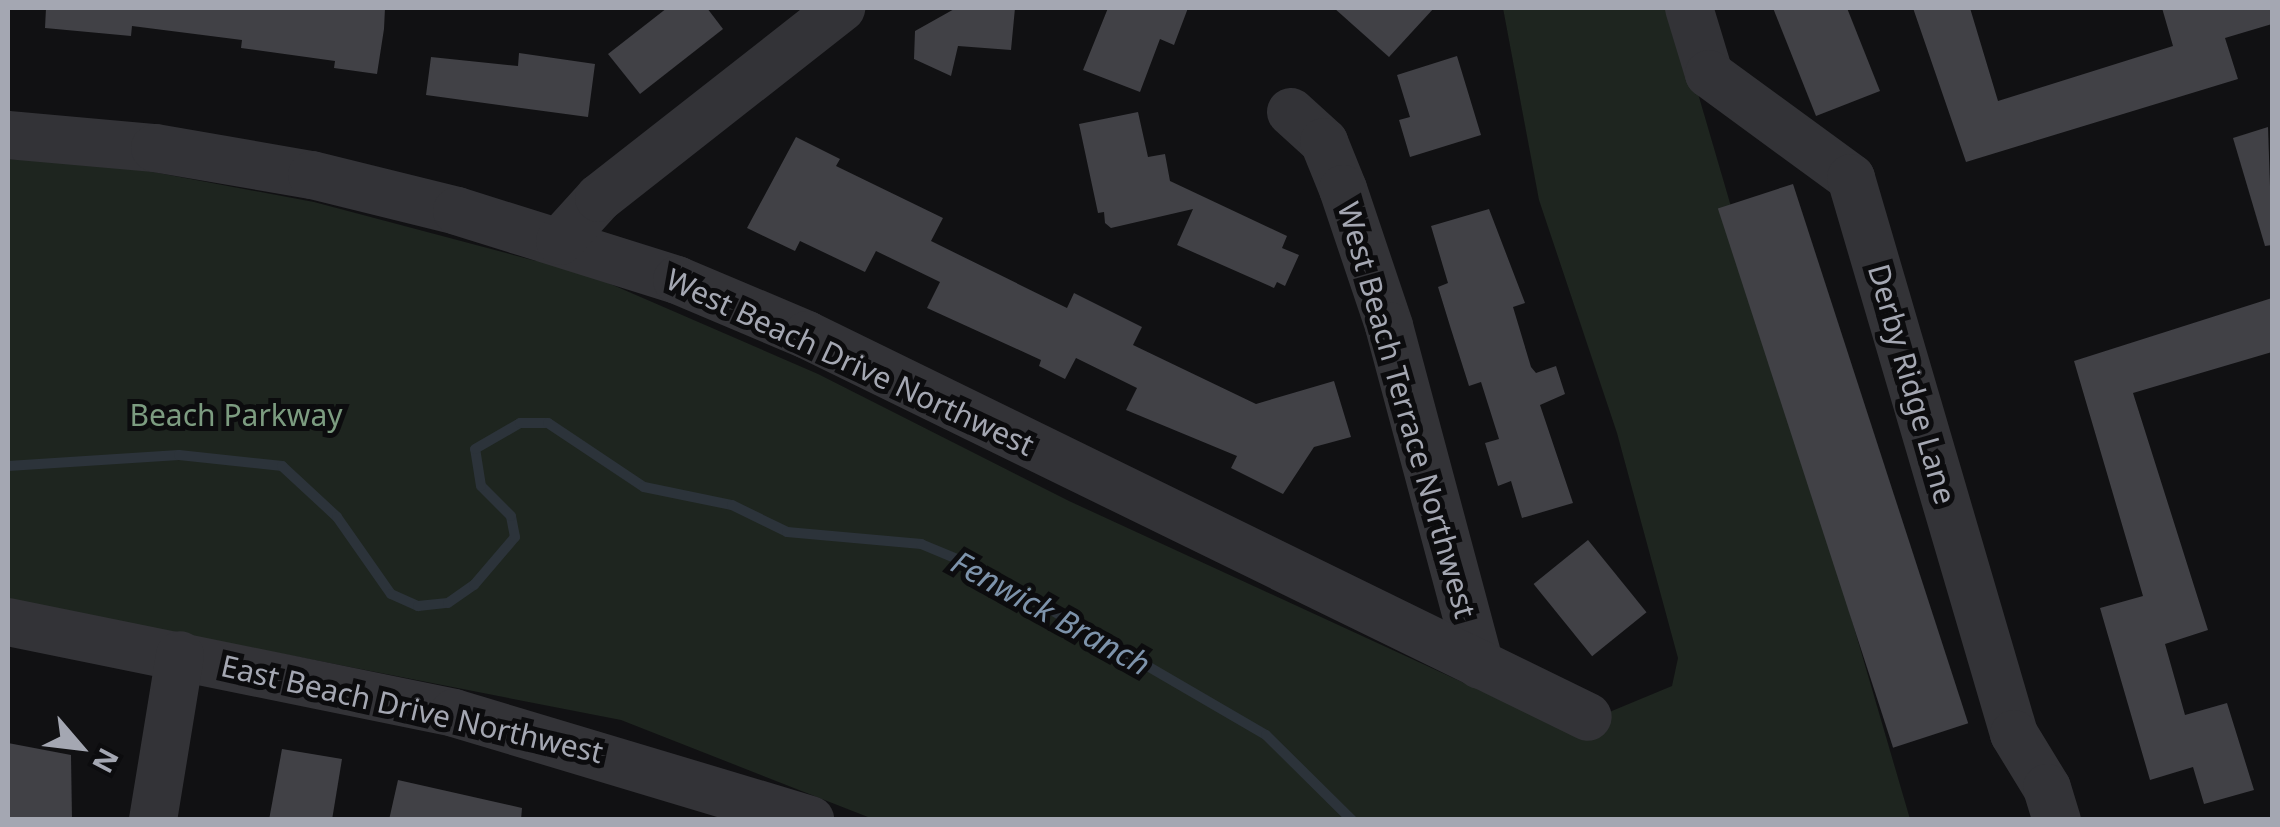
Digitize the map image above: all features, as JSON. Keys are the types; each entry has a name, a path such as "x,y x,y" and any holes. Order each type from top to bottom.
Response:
{"street":[{"path":"560,240 599,198 841,8"},
{"name":"Derby Ridge Lane","path":"1690,8 1709,74 1852,178 2014,734 2046,788 2057,820"},
{"name":"West Beach Terrace Northwest","path":"1291,112 1324,142 1390,326 1480,666"},
{"name":"West Beach Drive Northwest","path":"8,135 238,160 560,240 775,320 1588,717"},
{"name":"East Beach Drive Northwest","path":"8,622 510,727 810,820"},
{"path":"153,820 180,655"}],"green space":[{"name":"Beach Parkway","path":"1503,8 1673,8 1910,819 873,819 621,720 8,600 8,159 116,165 314,202 536,261 539,253 818,374 1069,501 1566,730 1672,686 1678,658 1617,433 1539,200"}],"building":[{"path":"46,8 385,8 377,74 334,68 335,61 241,48 242,40 132,26 131,36 45,28"},
{"path":"667,8 707,8 723,29 640,94 608,54"},
{"path":"956,8 1015,8 1011,50 958,46 951,76 914,59 915,31"},
{"path":"1108,8 1188,8 1174,45 1160,39 1140,92 1083,70"},
{"path":"1334,8 1434,8 1389,57"},
{"path":"1773,8 1847,8 1880,91 1816,116"},
{"path":"1913,8 1970,8 1998,101 2173,46 2162,8 2272,8 2272,24 2225,38 2238,79 1966,162"},
{"path":"519,53 595,64 588,117 426,95 431,57 518,66"},
{"path":"1457,56 1481,135 1410,157 1399,120 1410,117 1397,75"},
{"path":"1138,112 1148,157 1165,154 1170,181 1287,236 1282,248 1299,255 1285,286 1277,282 1274,288 1177,245 1193,209 1111,228 1105,223 1104,212 1098,213 1079,124"},
{"path":"2268,127 2272,245 2265,246 2233,138"},
{"path":"796,137 840,159 836,166 943,218 931,241 1067,308 1074,293 1142,327 1133,345 1256,404 1334,381 1351,437 1314,447 1283,494 1231,468 1237,456 1126,410 1137,388 1076,358 1065,379 1039,366 1041,360 927,308 940,282 876,251 865,272 800,241 795,251 747,228"},
{"path":"1793,184 1968,723 1893,748 1718,208"},
{"path":"1489,209 1525,303 1513,307 1531,367 1536,373 1556,366 1565,394 1540,405 1573,503 1522,518 1511,481 1498,486 1485,443 1499,439 1481,382 1469,386 1438,287 1448,283 1431,226"},
{"path":"2272,298 2272,352 2133,393 2208,630 2165,644 2185,715 2227,703 2254,790 2204,804 2193,767 2150,780 2100,608 2143,596 2074,361"},
{"path":"1588,540 1647,612 1592,656 1534,584"},
{"path":"8,743 71,755 72,820 8,820"},
{"path":"282,749 342,759 332,820 269,820"},
{"path":"398,780 522,808 521,820 389,820"}],"waterway":[{"name":"Fenwick Branch","path":"8,466 179,455 282,466 337,517 391,594 418,606 448,603 474,585 515,537 511,516 481,486 475,449 520,423 548,423 644,487 732,505 787,532 921,544 979,568 1266,735 1352,820"}]}
